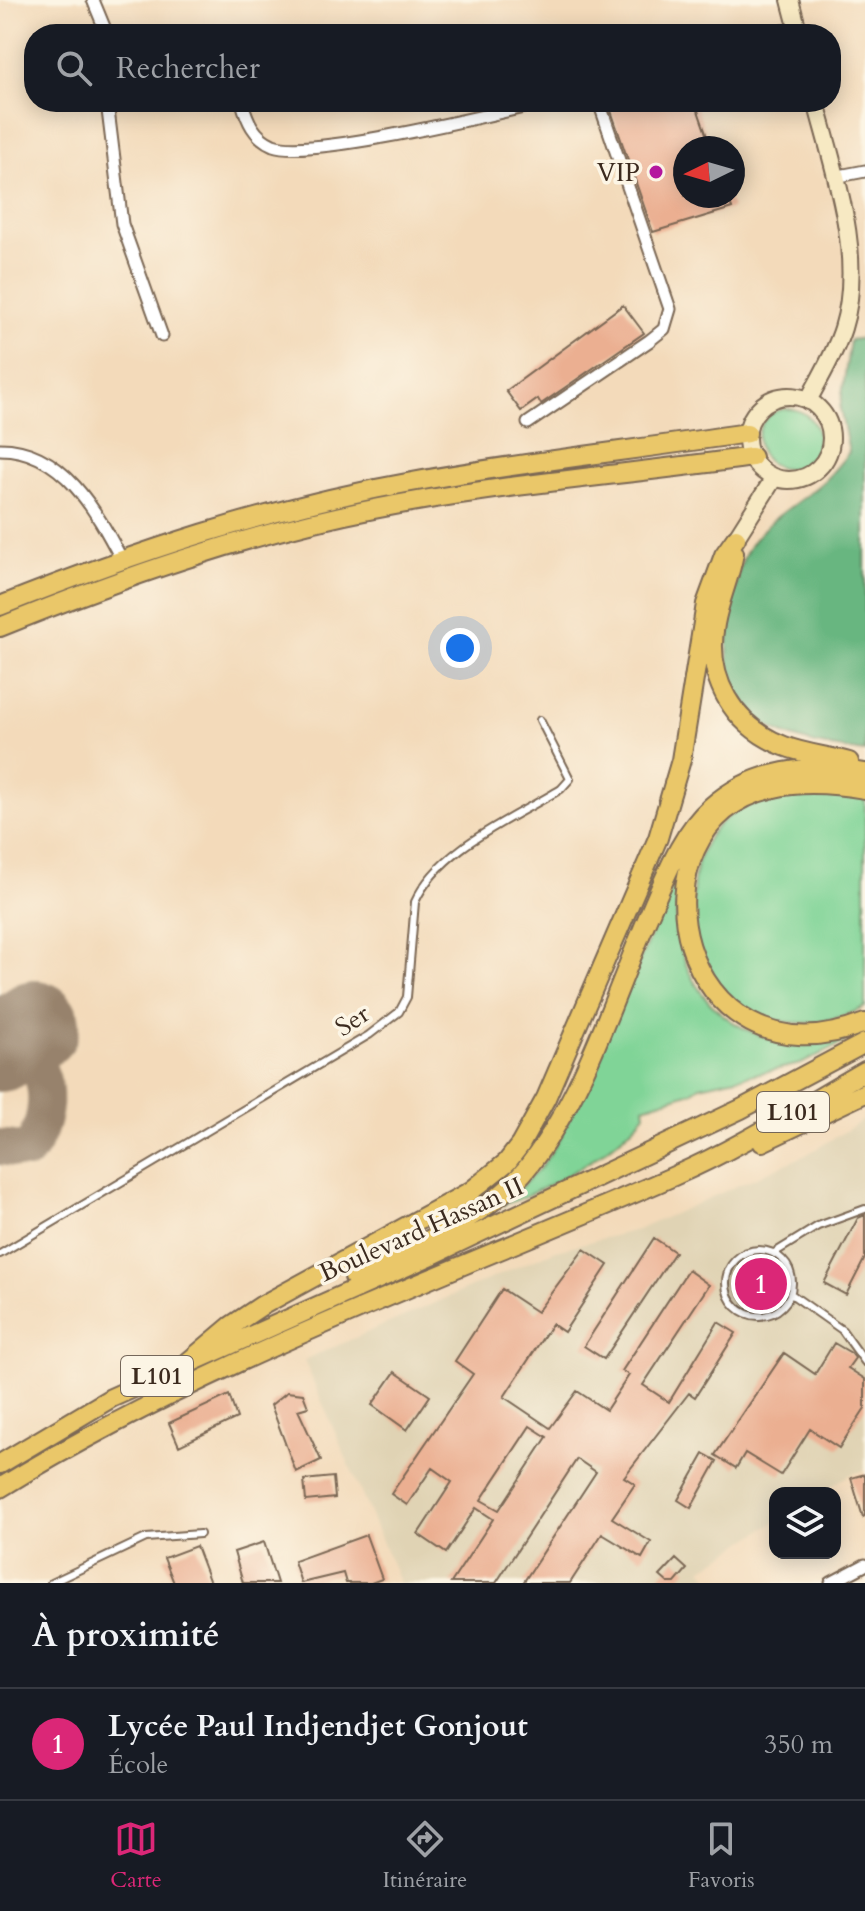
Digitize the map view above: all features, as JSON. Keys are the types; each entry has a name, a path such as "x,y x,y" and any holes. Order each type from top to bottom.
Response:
{"main road":[{"path":"790,0 796,24"},
{"path":"808,401 836,348 847,305 846,236 818,112"},
{"path":"795,396 808,401 818,408 830,430 827,455 821,466 799,479 774,478 752,457 747,433 759,409 769,401 795,396"},
{"path":"0,606 122,560 247,520 373,490 747,433"},
{"path":"0,627 158,568 319,521 448,496 752,457"},
{"path":"187,1363 231,1326 261,1306 471,1191 507,1162 520,1145 546,1098 658,838 681,760 706,604 724,555 774,478"},
{"path":"736,538 713,644 717,678 725,696 745,722 763,736 786,747 865,771"},
{"path":"321,1303 342,1284 483,1208 529,1166 558,1121 583,1069 675,857 712,806 735,790 781,771 865,771"},
{"path":"865,789 827,784 786,786 762,792 735,805 716,821 700,843 687,880 684,904 686,931 696,964 719,999 739,1016 760,1026 794,1035 819,1035 865,1023"},
{"name":"Boulevard Hassan II","path":"0,1464 111,1398 432,1255 741,1109 865,1043"},
{"name":"Boulevard Hassan II","path":"0,1488 147,1403 434,1275 676,1176 865,1071"},
{"path":"721,1153 757,1144 865,1093"}],"street":[{"path":"93,0 103,24"},
{"path":"108,112 122,224 162,336"},
{"path":"245,112 259,136 275,146 302,147 355,141 496,112"},
{"path":"528,423 664,329 670,309 602,112"},
{"path":"834,177 865,171"},
{"path":"0,449 40,457 63,471 122,560"},
{"path":"831,1583 865,1565"}],"lane":[{"name":"Ser","path":"0,1254 356,1043 399,1012 407,997 415,902 421,889 462,849 561,789 570,779 540,720"},
{"path":"774,1253 791,1275 791,1294 780,1309 763,1317 744,1313 730,1300 726,1282 731,1264 746,1252 774,1253 818,1226 865,1209"},
{"path":"791,1294 842,1330 865,1362"},
{"path":"51,1583 146,1538 200,1534"}],"shaded area":[{"path":"865,1119 865,1470 849,1475 830,1487 769,1487 769,1526 702,1569 715,1583 400,1583 304,1360 556,1250 637,1230 806,1155"}],"green space":[{"path":"865,338 865,752 804,741 778,731 757,718 741,700 731,678 728,649 738,574 753,541 771,522 825,480 849,452 840,409 850,340"},
{"path":"788,409 799,411 809,418 816,428 816,450 809,460 799,467 788,469 777,467 767,460 760,450 758,439 760,428 767,418 777,411"},
{"path":"807,790 865,795 865,1007 841,1017 816,1022 791,1022 768,1018 746,1009 726,995 709,976 694,946 693,888 704,846 723,821 763,800"},
{"path":"684,861 677,893 677,924 682,953 693,980 710,1003 732,1022 760,1035 793,1043 824,1043 854,1037 801,1064 700,1086 691,1092 644,1107 645,1114 631,1129 598,1156 560,1179 502,1206 541,1167 561,1137"}],"building":[{"name":"VIP","path":"611,112 698,112 707,136 673,136 673,208 732,208 653,232"},
{"path":"623,305 644,333 541,404 538,399 521,411 506,391"},
{"path":"865,1215 865,1258 846,1295 824,1283 858,1218"},
{"path":"654,1238 675,1252 604,1359 584,1346"},
{"path":"584,1249 608,1265 564,1332 552,1324 504,1397 550,1428 577,1391 606,1410 629,1375 622,1371 688,1270 709,1285 643,1385 669,1402 718,1322 736,1333 695,1397 689,1393 624,1477 635,1484 612,1518 651,1542 642,1558 602,1534 570,1583 523,1583 596,1472 577,1459 496,1583 451,1583 493,1519 476,1508 446,1553 418,1534 452,1482 432,1468 407,1505 391,1494 473,1374 455,1361 502,1289 537,1312","holes":["530,1426 547,1437 499,1510 481,1500"]},
{"path":"834,1343 851,1353 855,1358 848,1368 865,1379 865,1408 839,1448 810,1429 781,1475 745,1453 736,1468 715,1455 784,1353 815,1374"},
{"path":"395,1372 430,1396 407,1430 372,1405"},
{"path":"287,1392 303,1394 308,1407 298,1410 321,1460 296,1472 271,1405"},
{"path":"229,1395 237,1418 179,1446 169,1423"},
{"path":"704,1454 717,1461 691,1508 678,1500"},
{"path":"865,1474 865,1516 863,1517 851,1478"},
{"path":"333,1477 335,1498 306,1501 304,1480"},
{"path":"366,1535 382,1579 371,1583 346,1583 343,1573 301,1583 294,1561"},
{"path":"264,1542 277,1583 243,1583 234,1552"},
{"path":"196,1546 210,1583 174,1583 164,1558"},
{"path":"676,1559 687,1569 675,1583 668,1583 660,1576"}],"taxiway":[{"path":"0,1041 18,1048 31,1058 40,1071 45,1103 43,1120 28,1151 0,1147"}],"runway":[{"path":"0,1047 35,1025"}],"place":[{"name":"VIP","path":"656,172"},
{"name":"Lycée Paul Indjendjet Gonjout","path":"761,1284"}]}
